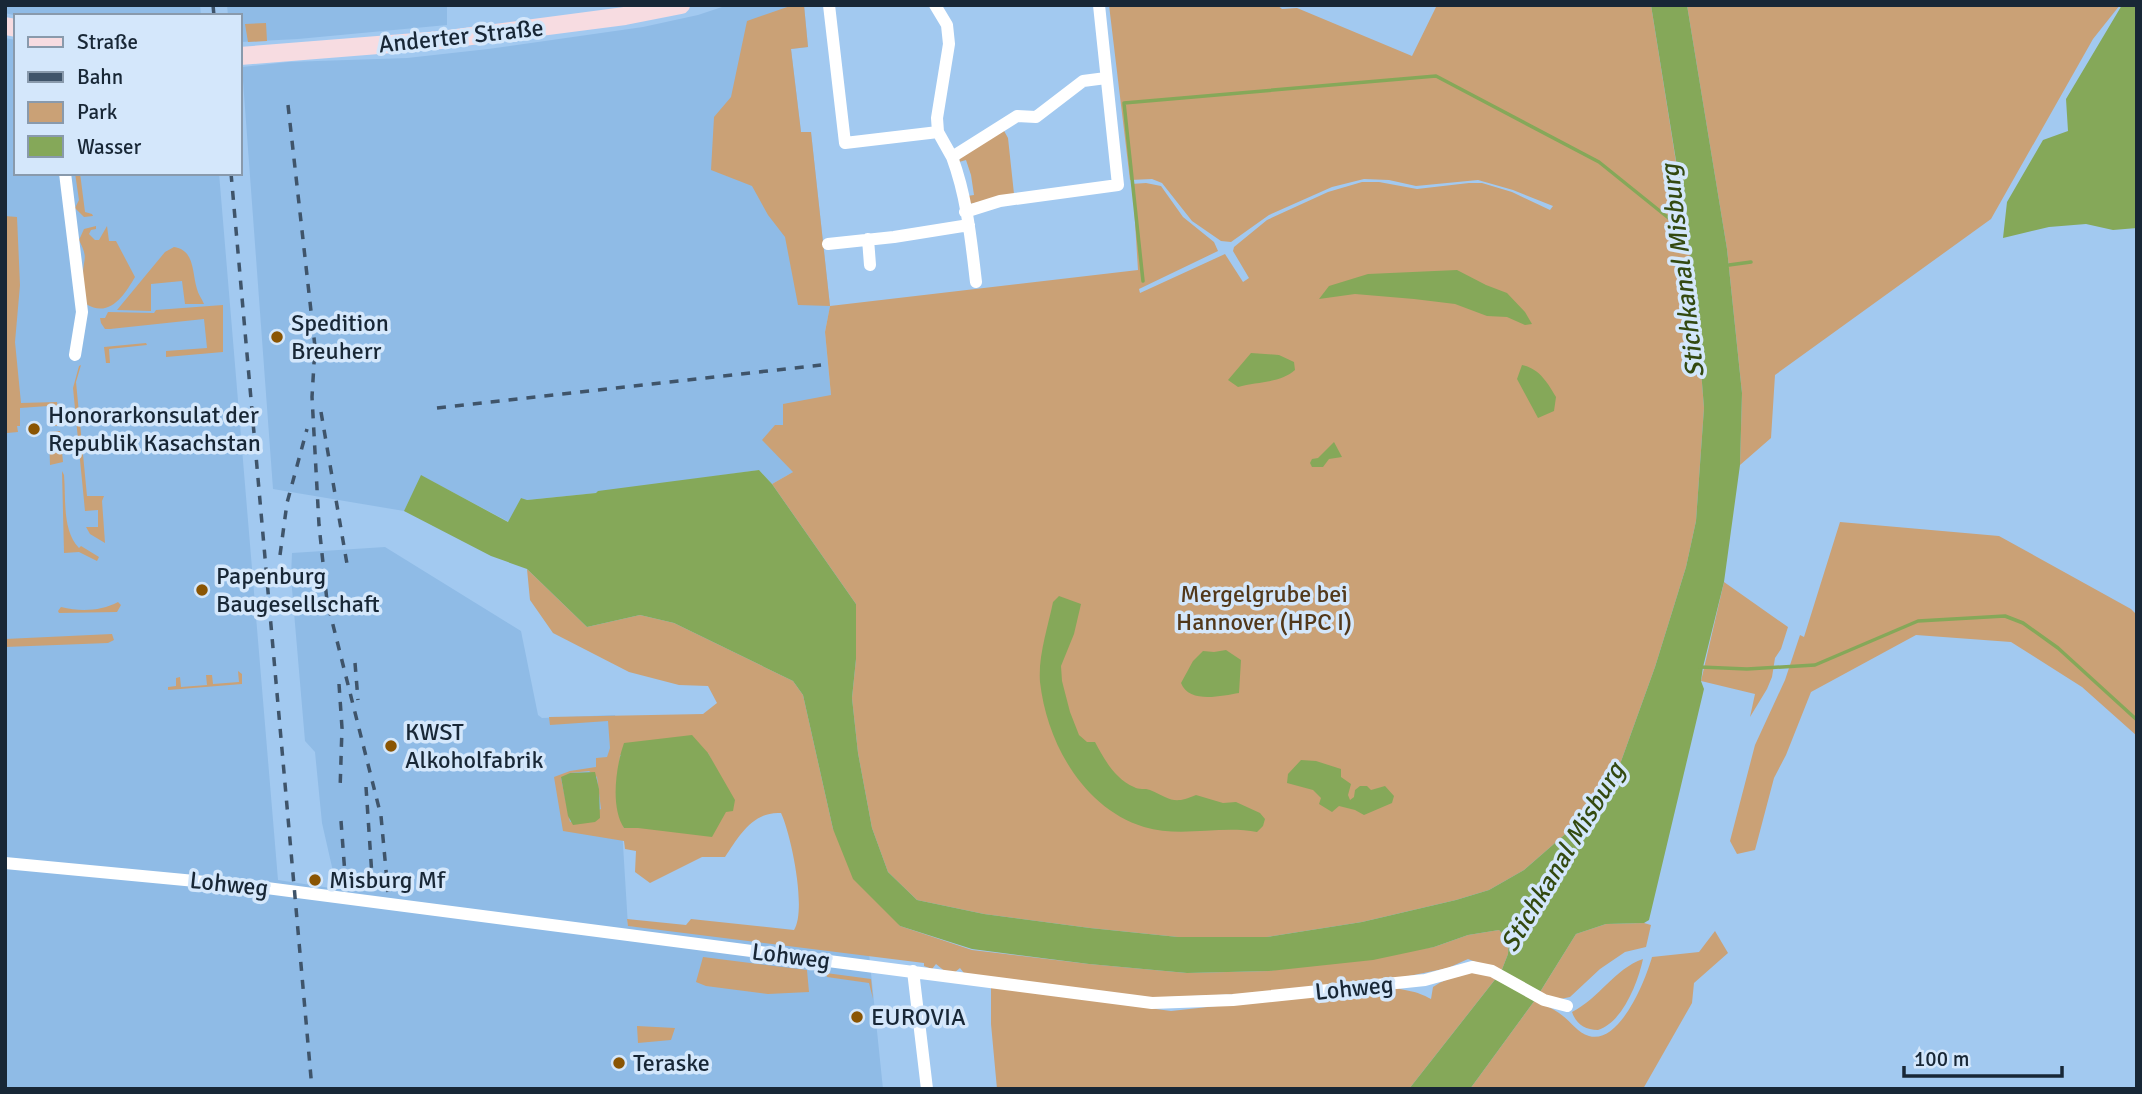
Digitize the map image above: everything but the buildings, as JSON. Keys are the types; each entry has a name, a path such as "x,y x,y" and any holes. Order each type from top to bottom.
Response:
{"main road":[{"name":"Anderter Straße","path":"242,56 441,40 603,19 681,5"}],"street":[{"path":"829,5 845,143 938,132"},
{"path":"935,5 947,26 948,36 937,118 938,132 960,178 976,282"},
{"path":"828,244 960,228 967,218 1000,201 1118,185 1099,5"},
{"path":"952,157 1017,116 1036,117 1083,81 1106,78"},
{"path":"65,175 82,312 75,355"},
{"path":"868,239 870,265"},
{"name":"Lohweg","path":"5,863 246,886 913,971 1101,998 1174,1004 1425,980 1464,967 1492,971 1544,1000 1567,1006"},
{"path":"913,971 927,1089"}],"shaded area":[{"path":"5,5 200,5 201,14 14,15 5,13"},
{"path":"227,5 447,5 447,25 242,42 242,14 228,14"},
{"path":"728,5 804,5 808,47 791,49 801,132 811,132 830,306 825,332 831,395 793,472 772,484 759,470 597,493 526,500 521,498 509,522 422,476 404,511 273,489 242,67 288,62 407,58 488,49 643,27 698,15"},
{"path":"5,38 14,40 14,175 219,175 278,880 337,889 322,823 315,752 305,741 291,577 292,553 385,547 521,631 538,715 542,718 615,715 628,926 868,944 883,1089 5,1089"}],"green space":[{"path":"793,5 804,5 808,47 791,49 801,132 811,132 830,306 798,305 785,237 768,215 752,186 711,170 714,117 731,97 747,21"},
{"name":"Mergelgrube bei Hannover (HPC I)","path":"1109,5 1277,5 1282,9 1297,8 1412,56 1437,5 1651,5 1691,256 1704,408 1696,521 1686,567 1655,667 1619,767 1578,823 1524,870 1489,890 1362,922 1267,937 1178,937 984,914 917,900 888,872 872,828 858,753 852,698 856,659 856,604 772,484 793,472 762,440 775,425 783,425 783,404 831,395 825,332 830,306 1138,270 1131,184 1161,186 1183,217 1214,242 1218,251 1139,289 1140,293 1225,254 1243,282 1249,278 1233,251 1234,247 1267,220 1328,192 1362,182 1379,182 1417,189 1482,183 1512,192 1550,210 1553,206 1478,180 1416,186 1389,180 1364,179 1332,187 1269,215 1231,242 1221,241 1192,221 1162,183 1152,179 1130,180"},
{"path":"1687,5 2120,5 2093,39 1991,219 1775,375 1771,438 1740,465 1742,393 1727,249"},
{"path":"266,23 267,41 248,42 245,24"},
{"path":"1003,129 1008,138 1014,194 970,204 967,196 974,195 971,175 966,160 959,162 960,157"},
{"path":"75,175 80,175 85,212 93,216 84,217 75,208 79,200"},
{"path":"5,216 17,217 20,285 15,342 21,403 57,402 60,426 50,426 48,406 20,408 18,432 7,433 5,452"},
{"path":"96,226 89,234 99,240 107,226 109,241 116,241 135,277 116,302 102,308 86,304 84,254 79,240 84,229"},
{"path":"174,247 181,249 189,257 204,304 185,304 182,281 151,284 151,311 117,310 165,252"},
{"path":"223,305 223,352 166,357 166,351 207,348 204,319 105,329 100,318 105,318 108,312 154,313 156,310"},
{"path":"147,345 109,349 110,363 106,363 104,347"},
{"path":"81,365 76,382 87,496 104,496 102,501 105,543 90,534 86,527 98,527 98,510 85,511 73,388"},
{"path":"60,431 63,462 50,465 49,432"},
{"path":"62,471 70,533 79,548 81,546 99,557 97,561 79,552 64,553"},
{"path":"1840,522 1999,536 2131,609 2137,615 2137,736 2082,687 2011,642 1916,635 1811,692 1774,778 1755,850 1737,854 1730,841 1755,745 1785,680 1800,635 1804,637"},
{"path":"527,569 587,627 640,615 674,623 793,681 803,695 833,829 900,926 972,950 1187,973 1269,971 1434,947 1468,935 1499,930 1509,939 1508,954 1501,972 1409,1089 997,1089 991,1024 991,987 1171,1011 1390,987 1415,992 1431,999 1433,987 1447,979 1494,969 1468,959 1448,968 1394,979 1291,992 1142,998 967,977 960,968 954,973 947,973 936,964 932,969 924,966 924,963 628,926 627,919 686,925 691,919 794,930 798,920 798,890 785,823 781,813 762,816 748,826 725,857 702,857 650,883 635,872 636,851 625,849 624,841 563,831 554,777 570,771 596,767 596,758 607,757 610,748 608,721 550,725 549,717 703,714 717,703 708,686 679,685 629,672 553,633 530,600","holes":["708,753 718,773 638,828 624,828 617,803 620,755","589,771 597,777 601,809 570,822 561,778 570,773"]},
{"path":"1724,582 1788,627 1775,658 1767,689 1750,717 1755,694 1701,681"},
{"path":"118,602 121,605 117,612 58,611 61,607 76,610 98,609"},
{"path":"112,634 114,640 108,643 5,647 5,639"},
{"path":"238,671 242,674 242,684 168,690 168,687 176,686 176,678 180,677 181,687 207,685 206,675 212,675 213,684 239,682"},
{"path":"1606,924 1651,925 1646,947 1625,952 1600,969 1570,997 1556,1000 1540,992 1576,934"},
{"path":"1715,931 1728,953 1694,983 1692,1003 1643,1089 1470,1089 1535,1000 1559,1013 1584,1034 1600,1036 1611,1031 1630,1008 1652,957 1699,952"},
{"path":"703,957 807,970 809,992 768,994 706,986 696,982"},
{"path":"1643,959 1628,1000 1615,1019 1598,1030 1589,1029 1579,1023 1572,1012 1624,970"},
{"path":"826,973 871,979 873,999 869,983 827,977"},
{"path":"637,1026 675,1028 671,1040 638,1043"}],"water":[{"name":"Stichkanal Misburg","path":"1651,5 1687,5 1727,249 1742,393 1740,465 1724,582 1703,667 1701,681 1704,689 1649,920 1644,923 1606,924 1576,934 1535,1000 1470,1089 1409,1089 1501,972 1508,954 1509,940 1499,930 1468,935 1434,947 1373,960 1269,971 1187,973 972,949 900,926 853,879 833,829 803,695 793,681 674,623 640,615 587,627 527,569 491,556 404,511 421,475 508,522 521,498 527,500 596,493 759,470 772,484 856,604 856,659 852,698 858,753 872,828 888,872 917,900 984,914 1090,928 1178,937 1267,937 1362,922 1489,890 1524,870 1578,823 1619,767 1655,667 1686,567 1696,521 1704,408 1697,320 1686,223"},
{"path":"2122,5 2137,5 2137,228 2113,230 2086,224 2049,227 2003,238 2007,202 2043,140 2068,131 2066,99"},
{"path":"1457,270 1507,293 1532,324 1525,325 1507,317 1487,316 1455,304 1414,299 1355,294 1319,299 1329,286 1368,274"},
{"path":"1251,353 1279,355 1294,362 1295,370 1275,380 1238,387 1228,380"},
{"path":"1522,365 1538,373 1550,387 1556,397 1554,411 1538,418 1517,379"},
{"path":"1334,442 1342,457 1329,459 1323,467 1312,467 1312,459 1318,458"},
{"path":"1059,596 1081,604 1074,634 1061,666 1070,712 1079,735 1087,742 1095,742 1111,768 1121,779 1136,788 1150,790 1172,800 1196,795 1223,803 1236,802 1260,813 1265,819 1257,832 1187,832 1144,827 1122,818 1086,789 1060,750 1044,705 1040,682 1044,642 1053,602"},
{"path":"1226,650 1241,660 1239,693 1206,697 1185,690 1181,683 1193,661 1203,651"},
{"path":"692,735 708,753 735,800 733,811 726,812 712,837 624,828 616,798 617,774 624,743"},
{"path":"1301,760 1316,761 1341,769 1341,777 1351,784 1348,795 1350,800 1360,786 1367,786 1371,790 1385,786 1394,796 1392,803 1364,815 1339,806 1332,812 1319,804 1321,798 1313,790 1287,783 1288,774"},
{"path":"595,772 599,789 600,818 595,822 573,825 568,816 561,777 570,773"}],"waterway":[{"name":"Stichkanal Misburg","path":"1143,281 1124,103 1436,76 1599,162 1676,224 1690,222"},
{"path":"1729,265 1751,262"},
{"path":"1700,667 1747,669 1815,665 1918,621 2005,616 2023,623 2058,648 2137,720"}],"railway":[{"path":"213,5 214,14"},
{"path":"288,105 315,347 312,397 319,525 327,601 381,816 388,892"},
{"path":"231,175 312,1089"},
{"path":"437,408 821,365"},
{"path":"321,412 347,564"},
{"path":"280,555 287,503 307,429"},
{"path":"355,663 358,700"},
{"path":"339,684 342,728 340,791"},
{"path":"366,787 373,891"},
{"path":"341,821 346,888"}],"place":[{"name":"Spedition Breuherr","path":"277,337"},
{"name":"Honorarkonsulat der Republik Kasachstan","path":"34,429"},
{"name":"Papenburg Baugesellschaft","path":"202,590"},
{"name":"KWST Alkoholfabrik","path":"391,746"},
{"name":"Misburg Mf","path":"315,880"},
{"name":"EUROVIA","path":"857,1017"},
{"name":"Teraske","path":"619,1063"}]}
